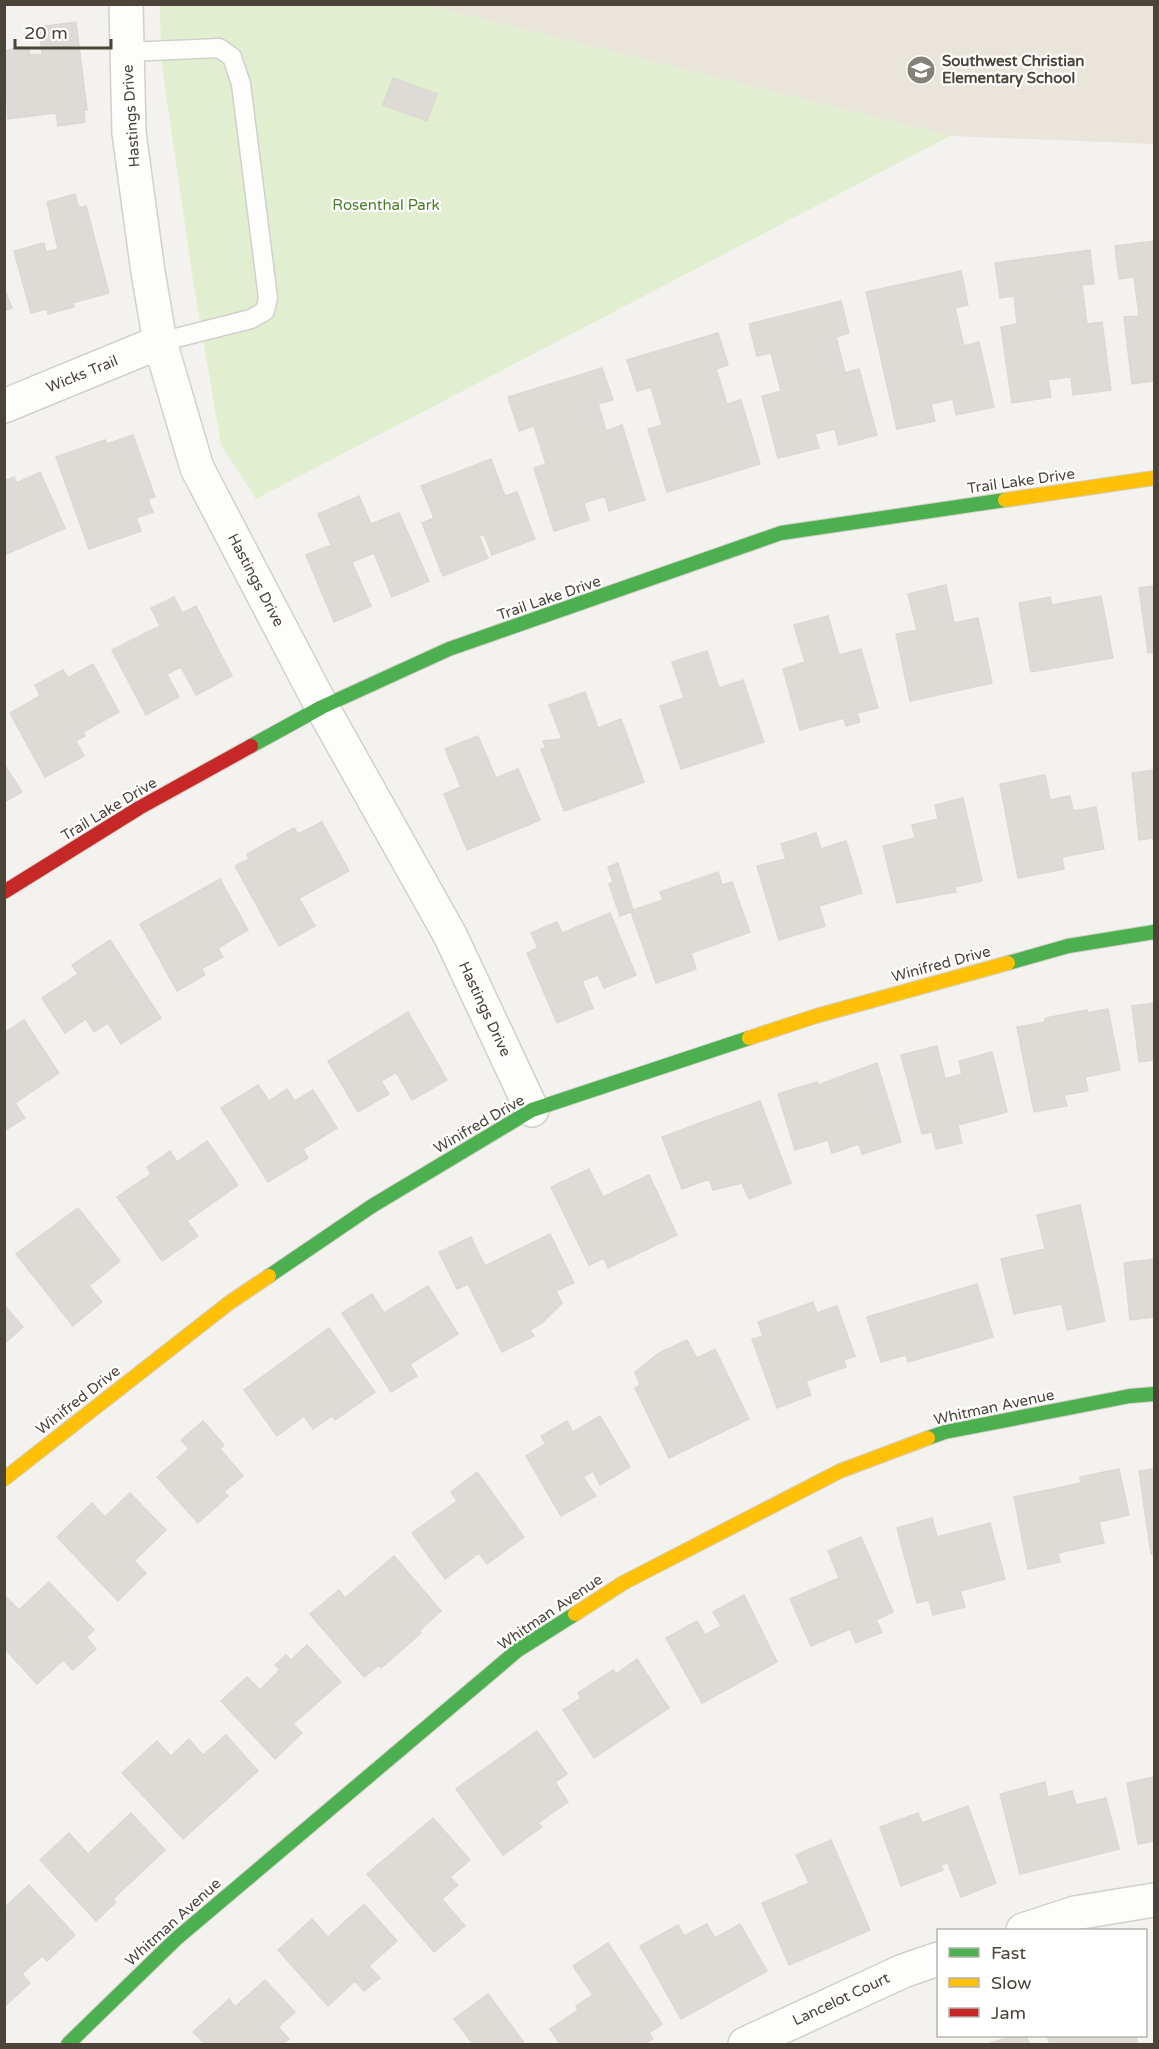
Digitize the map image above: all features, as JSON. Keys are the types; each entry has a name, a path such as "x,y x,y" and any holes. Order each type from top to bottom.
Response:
{"street":[{"name":"Hastings Drive","path":"126,4 129,133 160,342 197,468 322,706 450,935 532,1110"},
{"name":"Wicks Trail","path":"4,406 160,342"},
{"name":"Trail Lake Drive","path":"4,892 139,808 322,706 449,650 782,533 1155,478"},
{"name":"Winifred Drive","path":"4,1479 229,1303 372,1206 532,1110 816,1016 1068,946 1155,932"},
{"name":"Whitman Avenue","path":"68,2044 176,1939 518,1650 623,1583 840,1471 945,1432 1130,1396 1155,1394"},
{"path":"1026,1929 1075,1913 1155,1900"},
{"name":"Lancelot Court","path":"745,2044 903,1971 937,1960"}],"lane":[{"path":"127,52 219,48 232,57 241,84 268,298 265,311 251,319 160,342"}],"shaded area":[{"name":"Southwest Christian Elementary School","path":"426,5 1154,5 1154,144 950,136"}],"green space":[{"name":"Rosenthal Park","path":"160,5 426,5 950,136 256,499 221,445 193,280 161,59"}],"building":[{"path":"76,22 87,110 84,110 85,122 58,126 56,113 8,119 4,51 21,47 29,49 30,55 42,54 39,27"},
{"path":"393,78 437,94 427,121 383,105"},
{"path":"75,194 79,208 86,206 109,293 72,303 74,307 48,314 47,309 31,313 14,251 44,243 46,252 58,249 47,202"},
{"path":"1154,241 1154,381 1132,384 1124,317 1139,316 1134,277 1119,279 1115,246"},
{"path":"1090,250 1094,284 1082,285 1087,324 1102,322 1111,390 1073,395 1071,377 1048,380 1051,397 1012,403 1001,327 1017,324 1014,296 1000,298 995,263"},
{"path":"961,271 968,305 955,308 964,346 979,342 994,407 956,415 953,399 931,404 935,421 897,429 866,292"},
{"path":"4,288 12,308 4,311"},
{"path":"841,301 849,333 836,337 845,373 859,369 877,435 839,445 835,429 815,434 819,448 778,458 762,396 781,391 771,353 757,356 749,324"},
{"path":"718,333 728,365 716,369 727,404 741,400 760,464 667,492 648,429 662,425 651,387 637,391 627,360"},
{"path":"602,368 613,400 598,404 606,431 622,425 645,500 609,511 605,496 584,503 589,520 554,531 534,468 546,464 534,426 519,431 508,397"},
{"path":"133,435 155,497 148,499 153,512 136,518 141,531 89,549 56,457 105,440 107,444"},
{"path":"491,459 505,496 517,492 535,539 492,555 484,535 479,536 488,558 443,576 422,523 434,518 421,486"},
{"path":"40,472 65,528 4,555 4,481 14,477 17,483"},
{"path":"359,496 371,524 399,513 429,581 392,597 374,553 352,562 371,606 334,622 306,555 331,545 318,514"},
{"path":"946,585 954,623 978,618 992,683 910,701 896,634 917,630 908,594"},
{"path":"1154,586 1154,652 1148,653 1139,588"},
{"path":"1101,596 1113,658 1031,672 1019,603 1050,597 1052,605"},
{"path":"174,597 182,613 196,606 232,676 196,695 181,667 167,674 179,697 146,715 112,650 160,626 151,608"},
{"path":"828,616 839,655 861,649 878,708 857,713 860,722 846,726 844,718 800,730 783,669 805,662 794,625"},
{"path":"707,651 719,688 743,680 764,742 681,769 660,706 684,698 672,662"},
{"path":"93,664 119,712 83,732 85,736 76,741 84,756 45,777 10,713 40,696 35,685 63,670 68,678"},
{"path":"585,692 598,728 621,719 644,782 564,811 541,749 546,748 543,741 562,739 549,705"},
{"path":"478,736 496,778 518,769 540,820 467,850 444,794 461,787 445,749"},
{"path":"4,764 22,792 4,802"},
{"path":"1154,770 1154,838 1139,840 1132,773"},
{"path":"1045,775 1050,800 1070,796 1073,811 1096,807 1104,849 1062,857 1064,869 1018,878 1000,784"},
{"path":"963,798 982,881 955,887 956,892 897,903 883,846 915,838 912,825 938,819 935,805"},
{"path":"322,822 349,871 299,898 315,926 279,946 235,866 249,859 247,854 294,828 298,834"},
{"path":"816,833 821,849 846,841 862,893 819,906 825,926 779,940 757,866 786,859 781,844"},
{"path":"618,863 633,910 663,900 660,892 718,872 722,885 732,882 750,932 691,953 696,969 656,983 631,912 620,916 609,884 613,882 608,867"},
{"path":"220,879 248,930 218,948 223,957 201,969 205,975 177,991 140,924"},
{"path":"610,913 636,975 604,988 598,975 582,981 593,1008 557,1023 527,953 538,948 531,933 557,922 562,933"},
{"path":"110,940 161,1018 121,1044 108,1023 94,1032 86,1019 65,1033 42,998 78,974 72,965"},
{"path":"1154,1003 1154,1060 1139,1062 1132,1006"},
{"path":"1108,1009 1120,1070 1085,1077 1088,1091 1064,1095 1067,1106 1034,1112 1017,1027 1045,1022 1045,1018 1087,1010 1087,1013"},
{"path":"408,1012 447,1080 412,1100 396,1072 381,1081 389,1094 358,1112 328,1061"},
{"path":"24,1020 59,1073 15,1103 25,1118 4,1131 4,1033"},
{"path":"937,1046 945,1079 962,1074 959,1061 992,1052 1007,1112 958,1125 962,1143 936,1149 932,1132 922,1134 901,1055"},
{"path":"877,1063 901,1142 862,1154 859,1144 832,1153 828,1140 795,1150 778,1094 817,1082 818,1085"},
{"path":"258,1085 269,1101 287,1089 295,1101 313,1090 337,1128 303,1149 308,1158 268,1182 221,1108"},
{"path":"760,1101 791,1183 749,1199 742,1183 713,1190 709,1179 682,1189 662,1137"},
{"path":"207,1141 238,1185 187,1221 198,1236 162,1261 117,1197 151,1174 147,1167 170,1151 177,1162"},
{"path":"589,1169 603,1197 649,1175 677,1235 608,1268 604,1258 589,1265 551,1187"},
{"path":"1080,1205 1105,1321 1067,1330 1062,1304 1014,1314 1001,1259 1045,1249 1037,1215"},
{"path":"78,1208 120,1261 89,1286 102,1302 73,1326 16,1254"},
{"path":"550,1234 574,1283 556,1291 562,1303 541,1324 530,1330 534,1336 502,1352 468,1284 457,1289 439,1252 471,1237 485,1266"},
{"path":"1154,1259 1154,1317 1130,1320 1124,1263"},
{"path":"977,1284 993,1337 908,1362 906,1355 881,1362 867,1317"},
{"path":"428,1286 458,1334 410,1364 417,1376 391,1392 342,1313 372,1294 384,1313"},
{"path":"813,1302 817,1313 837,1306 855,1356 844,1360 846,1367 806,1381 811,1395 777,1408 752,1339 763,1336 758,1322"},
{"path":"4,1305 23,1327 4,1344"},
{"path":"329,1328 375,1392 335,1420 332,1416 313,1429 304,1416 277,1436 244,1390"},
{"path":"687,1340 697,1358 715,1349 749,1419 669,1458 635,1388 640,1385 635,1372 659,1353"},
{"path":"600,1416 630,1467 600,1485 593,1471 583,1477 596,1496 561,1516 526,1456 546,1444 541,1436 567,1421 573,1432"},
{"path":"203,1421 224,1445 220,1449 243,1476 224,1492 228,1496 198,1523 157,1477 189,1449 181,1440"},
{"path":"1119,1469 1129,1515 1099,1522 1104,1543 1058,1553 1060,1562 1028,1569 1014,1497 1081,1483 1080,1477"},
{"path":"1154,1469 1154,1554 1151,1554 1139,1471"},
{"path":"477,1472 524,1537 487,1564 479,1553 445,1579 412,1533 457,1501 451,1492"},
{"path":"130,1493 166,1530 134,1561 146,1573 118,1601 57,1537 92,1503 105,1517"},
{"path":"932,1518 937,1537 990,1523 1005,1579 960,1591 965,1607 933,1615 929,1600 917,1603 897,1528"},
{"path":"861,1537 893,1612 876,1620 882,1632 856,1643 850,1629 811,1646 790,1599 839,1578 828,1551"},
{"path":"394,1556 441,1611 419,1631 421,1633 381,1668 379,1665 364,1677 310,1614 339,1590 345,1598"},
{"path":"49,1582 94,1630 86,1637 96,1649 73,1670 63,1660 37,1684 4,1648 4,1595 19,1610"},
{"path":"744,1595 777,1662 702,1703 666,1638 697,1621 705,1635 721,1626 713,1612"},
{"path":"307,1645 341,1682 293,1724 302,1733 275,1759 221,1701 247,1677 260,1690 280,1670 275,1665 286,1655 291,1660"},
{"path":"637,1659 669,1708 594,1758 563,1710 581,1698 578,1693 613,1670 616,1674"},
{"path":"537,1731 567,1774 555,1782 568,1802 538,1823 542,1827 503,1855 456,1789"},
{"path":"226,1735 258,1771 183,1839 122,1773 157,1741 171,1756 189,1739 203,1755"},
{"path":"1154,1777 1154,1841 1138,1844 1127,1783"},
{"path":"1045,1782 1048,1797 1072,1791 1076,1805 1106,1798 1119,1849 1020,1874 1000,1794"},
{"path":"968,1806 996,1883 961,1897 948,1863 941,1865 943,1870 901,1886 880,1827 918,1813 922,1823"},
{"path":"131,1813 165,1850 113,1899 116,1902 96,1921 40,1860 69,1833 88,1854"},
{"path":"433,1818 470,1860 450,1877 458,1885 442,1899 465,1926 434,1952 367,1874"},
{"path":"831,1840 870,1930 789,1965 762,1903 809,1883 796,1855"},
{"path":"29,1885 75,1935 47,1961 42,1956 22,1974 30,1983 4,2007 4,1913 7,1911 4,1908"},
{"path":"364,1904 397,1941 369,1966 380,1978 364,1991 355,1981 328,2006 278,1950 312,1919 328,1937"},
{"path":"707,1924 715,1938 740,1924 767,1971 681,2019 640,1946 678,1925 684,1936"},
{"path":"608,1943 662,2024 649,2033 653,2039 644,2044 560,2044 550,2029 578,2010 576,2006 593,1995 573,1966"},
{"path":"265,1980 295,2012 278,2027 289,2039 283,2044 205,2044 193,2032 229,1999 235,2007"},
{"path":"488,1994 525,2044 473,2044 454,2019"},
{"path":"1009,2037 1026,2037 1030,2044 988,2044"},
{"path":"1047,2037 1136,2037 1138,2044 1050,2044"}],"traffic: fast":[{"path":"251,746 322,707 449,649 781,533 1005,500"},
{"path":"1008,963 1068,946 1154,932"},
{"path":"269,1276 372,1206 532,1110 749,1038"},
{"path":"928,1438 945,1432 1130,1396 1154,1394"},
{"path":"68,2044 176,1939 518,1650 575,1614"}],"traffic: slow":[{"path":"1005,500 1154,478"},
{"path":"749,1038 816,1016 1008,963"},
{"path":"4,1479 229,1303 269,1276"},
{"path":"575,1614 623,1583 840,1471 928,1438"}],"traffic: jam":[{"path":"4,892 139,808 251,746"}],"place":[{"name":"Southwest Christian Elementary School","path":"921,70"}]}
